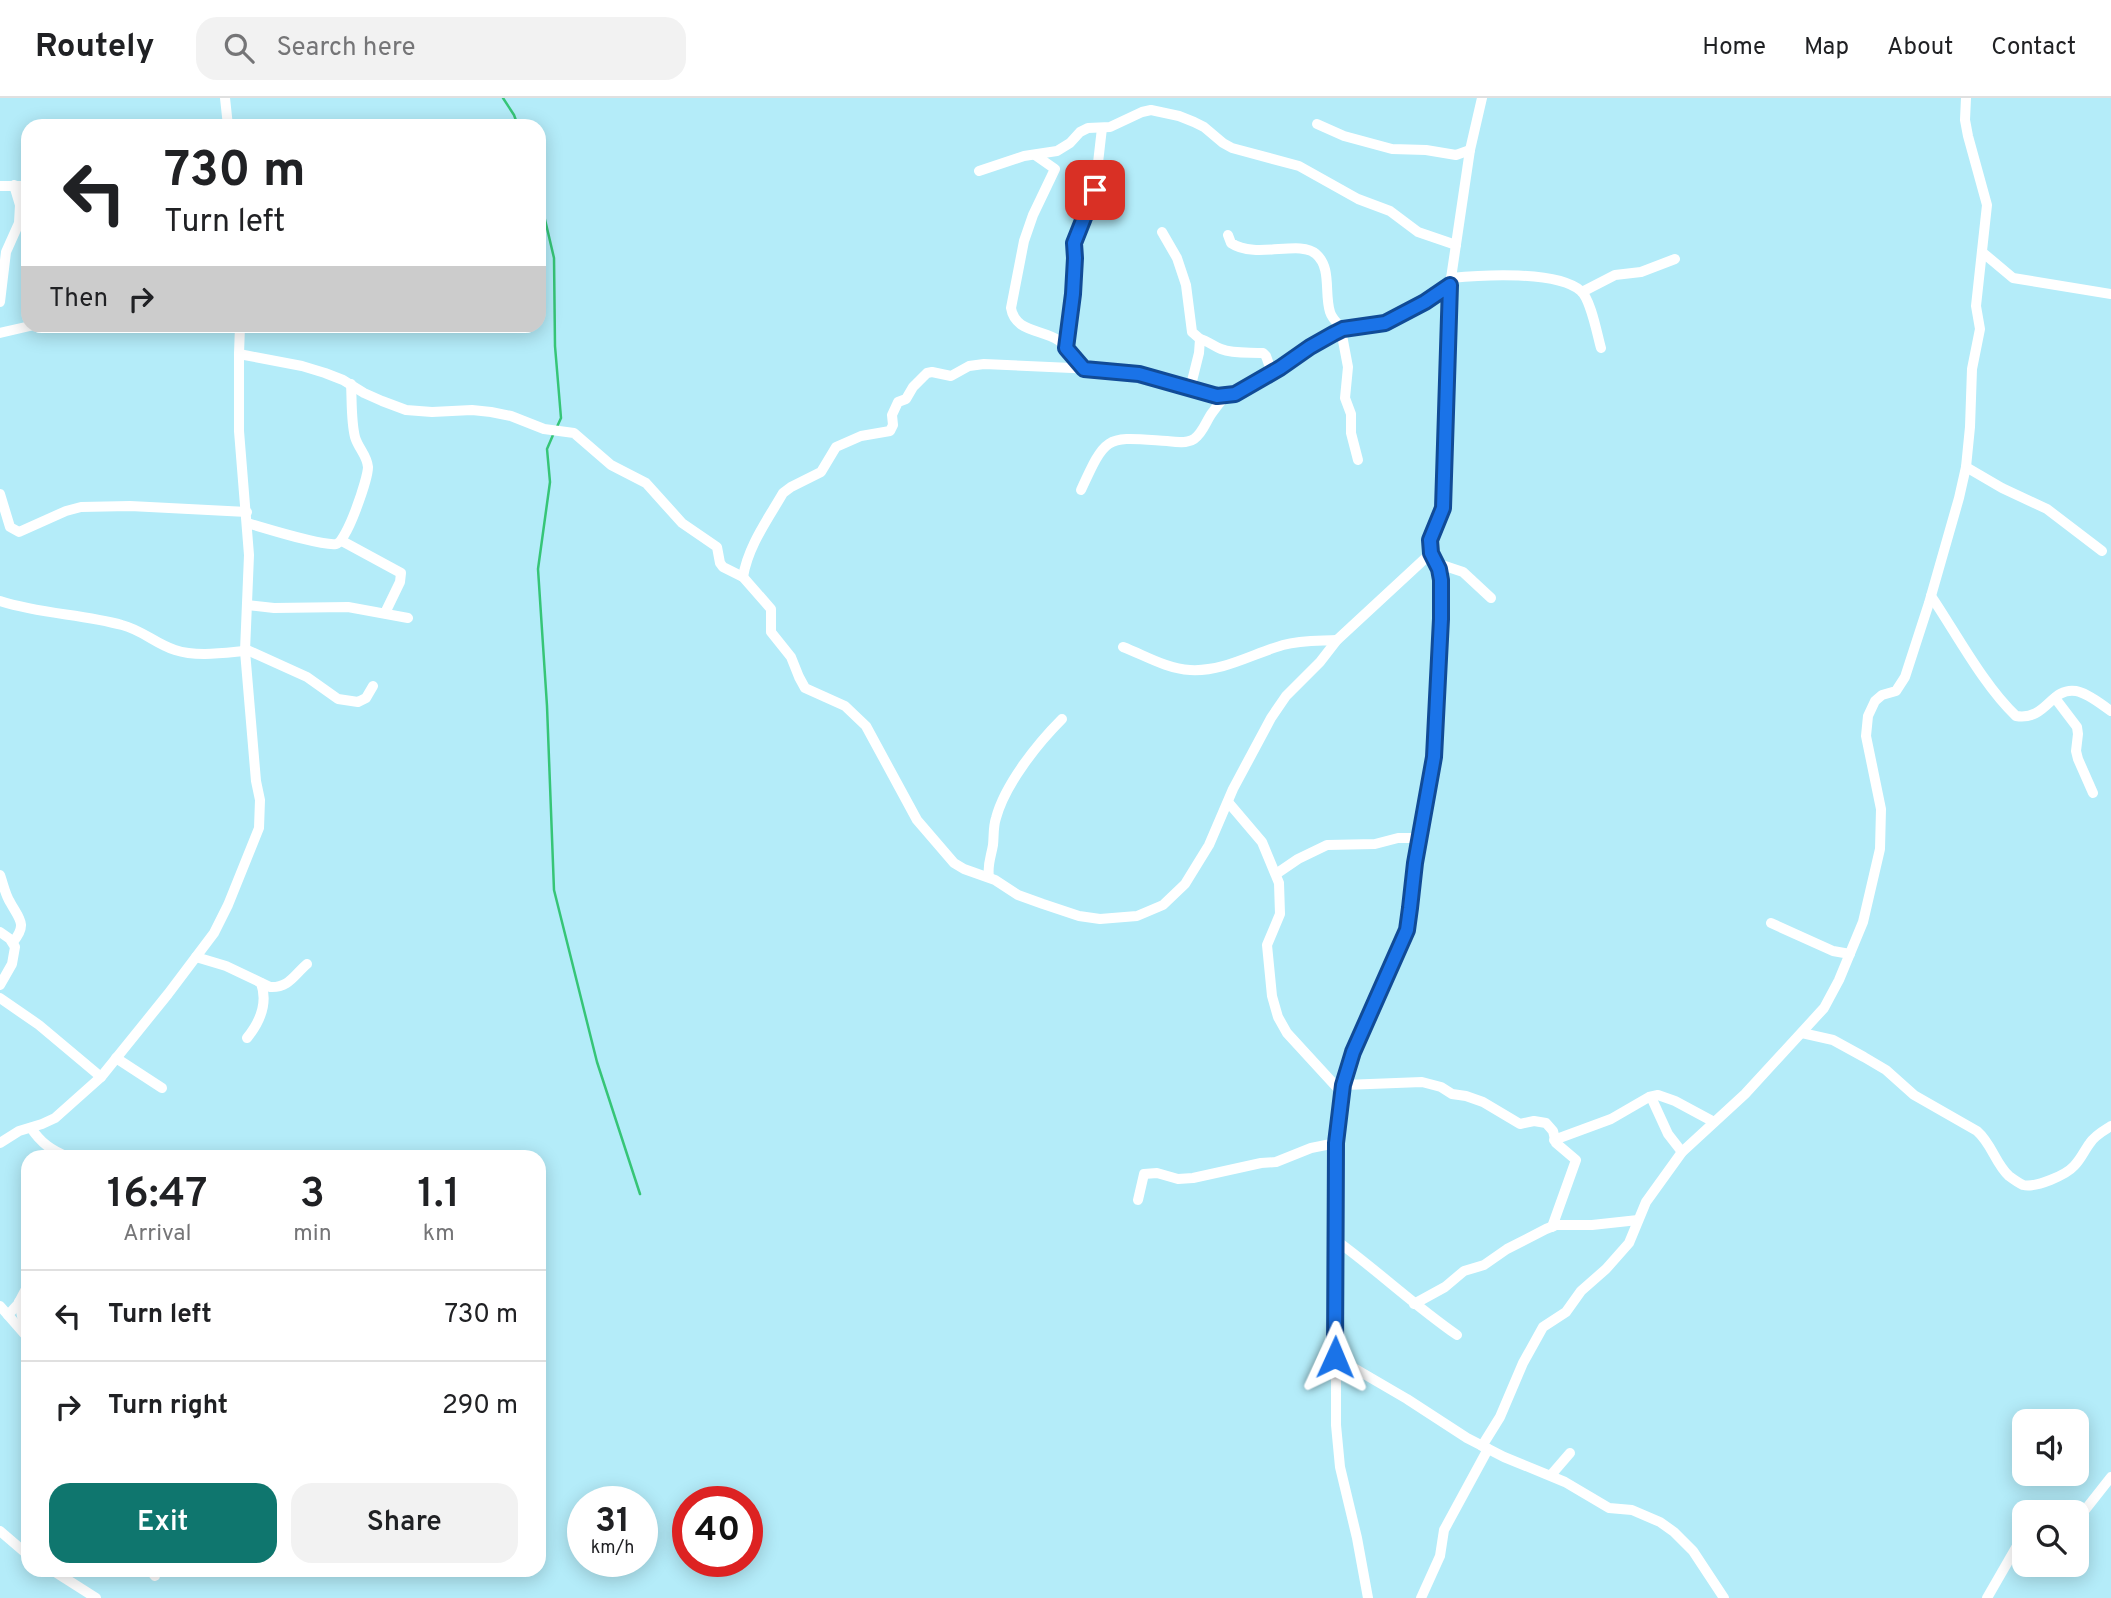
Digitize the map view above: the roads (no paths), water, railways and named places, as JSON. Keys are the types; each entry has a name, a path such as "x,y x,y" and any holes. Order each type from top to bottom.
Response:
{"street":[{"path":"225,98 227,119"},
{"path":"1368,1598 1340,1467 1336,1425 1336,1143 1343,1089 1353,1052 1407,930 1419,838 1434,757 1441,580 1430,540 1443,508 1450,281 1470,150 1482,98"},
{"path":"1421,1598 1440,1556 1444,1530 1500,1417 1523,1363 1543,1327 1566,1312 1581,1291 1606,1269 1629,1243 1646,1202 1682,1152 1745,1094 1824,1008 1863,922 1880,849 1881,809 1866,736 1868,716 1875,701 1882,695 1896,691 1901,683 1931,596 1966,467 1972,405 1972,369 1980,329 1976,306 1987,205 1968,136 1965,120 1966,98"},
{"path":"979,171 1024,156 1057,151 1088,128 1110,127 1151,110 1179,116 1204,127 1232,148 1299,166 1358,199 1390,211 1418,232 1456,245"},
{"path":"1317,124 1344,136 1392,149 1426,150 1456,155 1470,150"},
{"path":"1066,348 1073,294 1074,243 1095,190 1102,128"},
{"path":"1035,155 1055,169 1024,241 1010,307 1016,321 1026,328 1059,341 1084,369"},
{"path":"0,186 21,186"},
{"path":"0,302 6,252 19,223 20,205 14,186"},
{"path":"1162,232 1182,271 1192,332 1221,349 1263,353 1272,373"},
{"path":"1228,236 1231,243 1247,251 1313,251 1321,259 1330,312 1342,330 1348,367 1345,398 1351,414 1351,433 1359,460"},
{"path":"1982,252 2013,278 2111,294"},
{"path":"1582,292 1615,275 1642,272 1675,259"},
{"path":"743,577 753,545 783,493 791,486 821,472 836,447 861,436 890,431 894,425 892,415 898,402 906,399 927,373 951,376 976,364 1084,369 1139,374 1226,396 1244,390 1310,347 1342,330 1385,323 1425,302 1450,281 1479,275 1535,276 1569,284 1582,292 1589,304 1601,348"},
{"path":"0,333 21,328"},
{"path":"3,1137 55,1118 101,1077 222,920 259,828 260,800 245,650 249,555 239,431 240,333"},
{"path":"1190,389 1200,339"},
{"path":"239,354 302,366 351,384 364,393 406,410 491,412 511,416 544,429 574,433 611,465 646,483 682,523 717,547 723,567 743,577 771,609 771,632 791,657 805,688 845,706 866,726 917,820 954,863 989,877 1018,895 1079,916 1100,919 1137,916 1163,905 1185,884 1209,845 1233,789 1271,718 1286,696 1320,662 1337,640 1433,558"},
{"path":"0,494 10,527 16,532 81,507 130,506 247,518 320,542 337,544 342,541 350,523 368,469 355,436 351,384"},
{"path":"1081,489 1096,457 1111,441 1124,438 1176,442 1192,440 1200,434 1211,413 1226,396"},
{"path":"1966,467 2047,509 2102,551"},
{"path":"342,541 401,573 400,582 385,613"},
{"path":"1433,558 1463,572 1491,598"},
{"path":"1931,596 1975,663 2015,716 2034,716 2055,698 2066,692 2077,691 2111,712"},
{"path":"0,601 61,615 120,624 177,651 189,653 245,650 306,677 338,699 359,702 366,698 373,686"},
{"path":"247,605 274,608 348,607 408,618"},
{"path":"1123,647 1174,667 1189,670 1218,668 1283,645 1337,640"},
{"path":"2055,698 2077,727 2076,751 2093,793"},
{"path":"989,877 987,867 1000,805 1031,754 1062,719"},
{"path":"1228,802 1262,842 1276,874 1280,914 1267,945 1272,996 1278,1017 1287,1032 1343,1089"},
{"path":"1276,874 1298,859 1327,845 1375,844 1398,838 1419,838"},
{"path":"0,875 8,900 22,923 13,942"},
{"path":"1771,923 1833,951 1850,954"},
{"path":"0,932 13,942 15,947 12,964 0,985"},
{"path":"196,957 226,965 270,987 285,986 307,964"},
{"path":"247,1038 261,1017 264,996 261,983"},
{"path":"0,998 39,1025 101,1077"},
{"path":"1802,1033 1833,1040 1864,1056 1886,1070 1914,1096 1977,1131 1984,1137 2004,1171 2024,1185 2032,1185 2067,1172 2082,1157 2095,1136 2111,1126"},
{"path":"116,1058 162,1088"},
{"path":"1343,1089 1422,1082 1483,1102 1520,1124 1534,1121 1546,1123 1553,1131 1555,1140 1576,1160 1552,1227"},
{"path":"1555,1140 1611,1119 1658,1095 1714,1122"},
{"path":"1651,1097 1668,1134 1682,1152"},
{"path":"30,1128 40,1142 55,1150"},
{"path":"1138,1200 1142,1178 1149,1172 1178,1179 1193,1178 1276,1162 1311,1148 1336,1143"},
{"path":"1414,1304 1445,1287 1464,1271 1484,1265 1513,1245 1552,1227 1592,1226 1638,1220"},
{"path":"1337,1241 1414,1304 1457,1335"},
{"path":"8,1315 21,1298"},
{"path":"19,1302 21,1311"},
{"path":"0,1306 21,1330"},
{"path":"1335,1357 1485,1447 1551,1475 1609,1508 1632,1510 1660,1522 1693,1551 1724,1598"},
{"path":"1551,1475 1570,1453"},
{"path":"2089,1505 2111,1478"},
{"path":"0,1531 21,1549"},
{"path":"1987,1598 2012,1555"},
{"path":"63,1577 96,1598"},
{"path":"1709,1598 1715,1586"}],"waterway":[{"path":"503,98 515,119"},
{"path":"546,224 554,258 555,346 561,418 556,429"},
{"path":"553,435 547,449 550,482 538,569 547,706 554,890 597,1062 640,1194"}]}
